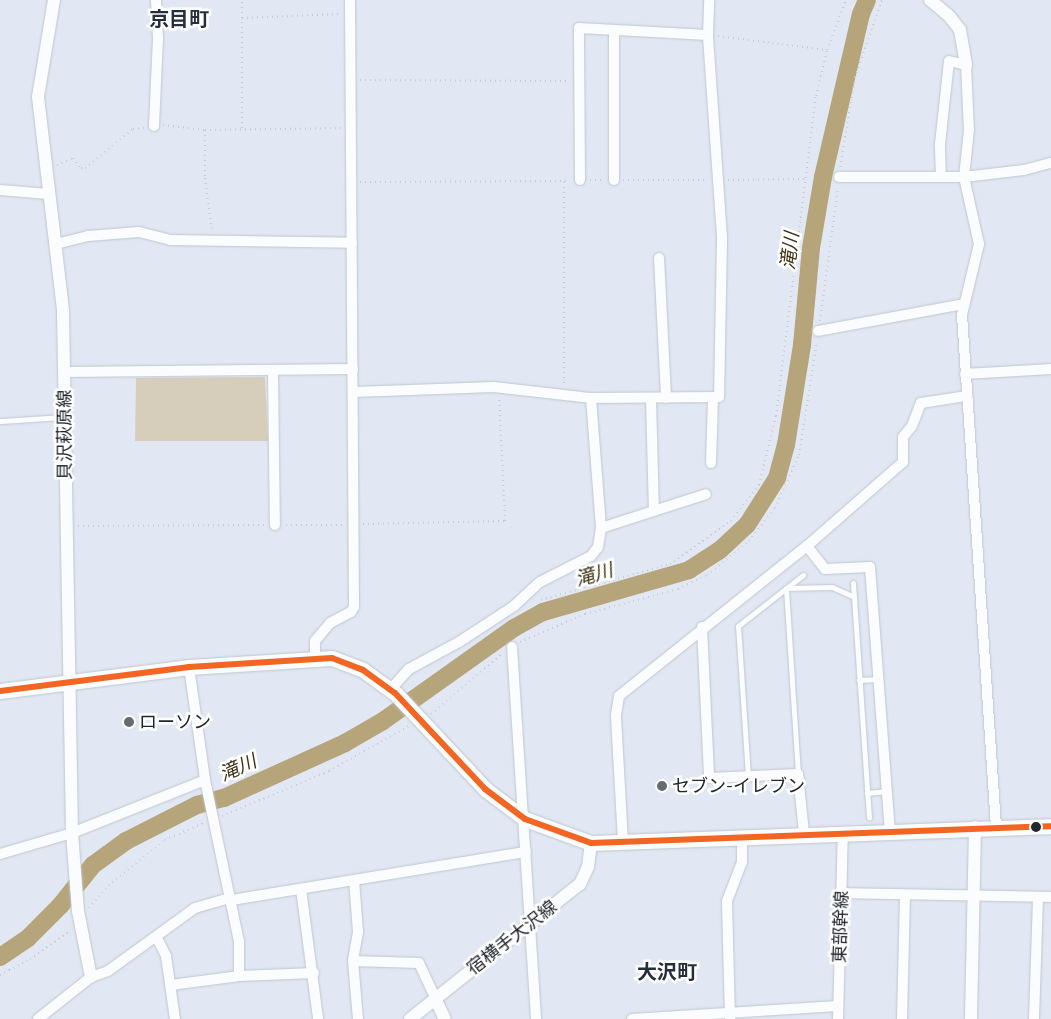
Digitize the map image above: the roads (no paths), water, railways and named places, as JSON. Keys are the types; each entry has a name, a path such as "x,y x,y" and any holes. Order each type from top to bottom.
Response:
{"main road":[{"path":"0,692 189,668 314,657 347,662 392,691 420,716 485,789 525,819 591,843 804,833 843,834 996,826 1051,826"}],"street":[{"name":"貝沢萩原線","path":"54,0 38,97 48,194 56,244 65,372 64,417 74,872 79,916 91,977"},
{"path":"154,126 158,39 156,0"},
{"path":"314,657 315,641 330,623 351,612 354,607 355,524 350,0"},
{"path":"354,392 498,389 537,390 591,398 713,399 719,397 722,237 708,35 709,0"},
{"path":"930,0 950,17 960,30 966,65 969,130 964,177 979,244 962,304 996,826"},
{"path":"580,180 579,28 708,35"},
{"path":"614,30 614,180"},
{"path":"941,177 940,144 949,62 966,65"},
{"path":"839,178 964,177 1024,170 1051,163"},
{"path":"0,190 48,194"},
{"path":"56,244 88,236 139,232 170,240 352,243"},
{"path":"659,258 666,398"},
{"path":"818,331 962,304"},
{"path":"65,372 353,369"},
{"path":"966,374 1051,369"},
{"path":"273,370 274,525"},
{"path":"623,842 616,705 624,690 807,546 903,462 903,437 912,426 921,403 967,396"},
{"path":"392,691 409,669 459,642 514,606 540,582 591,556 598,547 601,528 591,398"},
{"path":"651,399 654,511"},
{"path":"711,463 713,399"},
{"path":"601,528 706,494"},
{"path":"807,546 826,569 870,566 890,831"},
{"path":"702,627 708,778 798,774 801,779 804,833"},
{"path":"512,647 525,819 536,1019"},
{"path":"189,668 205,782 239,941 239,976"},
{"path":"0,854 72,833 205,782"},
{"path":"971,1019 975,827"},
{"name":"東部幹線","path":"838,1019 843,834"},
{"path":"730,1016 727,901 742,862 742,837"},
{"name":"宿横手大沢線","path":"410,1019 580,884 588,866 591,843"},
{"path":"38,1019 91,977 108,971 157,938 195,908 231,899 526,852"},
{"path":"354,880 358,932 353,961 358,1019"},
{"path":"301,889 314,974 318,1019"},
{"path":"842,893 1051,897"},
{"path":"902,1019 904,895"},
{"path":"1034,1019 1038,897"},
{"path":"157,938 166,956 175,1019"},
{"path":"353,961 419,963 444,1019"},
{"path":"171,984 239,976 314,974"},
{"path":"632,1019 730,1016 838,1006"}],"lane":[{"path":"0,421 64,417"},
{"path":"748,776 738,626 803,575"},
{"path":"853,583 869,817"},
{"path":"786,588 832,587 854,597"},
{"path":"786,588 798,774"},
{"path":"859,680 878,679"},
{"path":"867,793 887,791"}],"waterway":[{"name":"滝川","path":"0,957 28,938 60,906 93,865 126,841 197,805 224,798 345,743 383,721 514,628 543,612 689,570 720,550 747,525 777,478 786,445 802,345 811,248 823,177 861,14 867,0"}],"place":[{"name":"ローソン","path":"129,722"},
{"name":"セブン-イレブン","path":"662,786"}],"district":[{"name":"京目町","path":"179,19"},
{"name":"大沢町","path":"667,972"}]}
